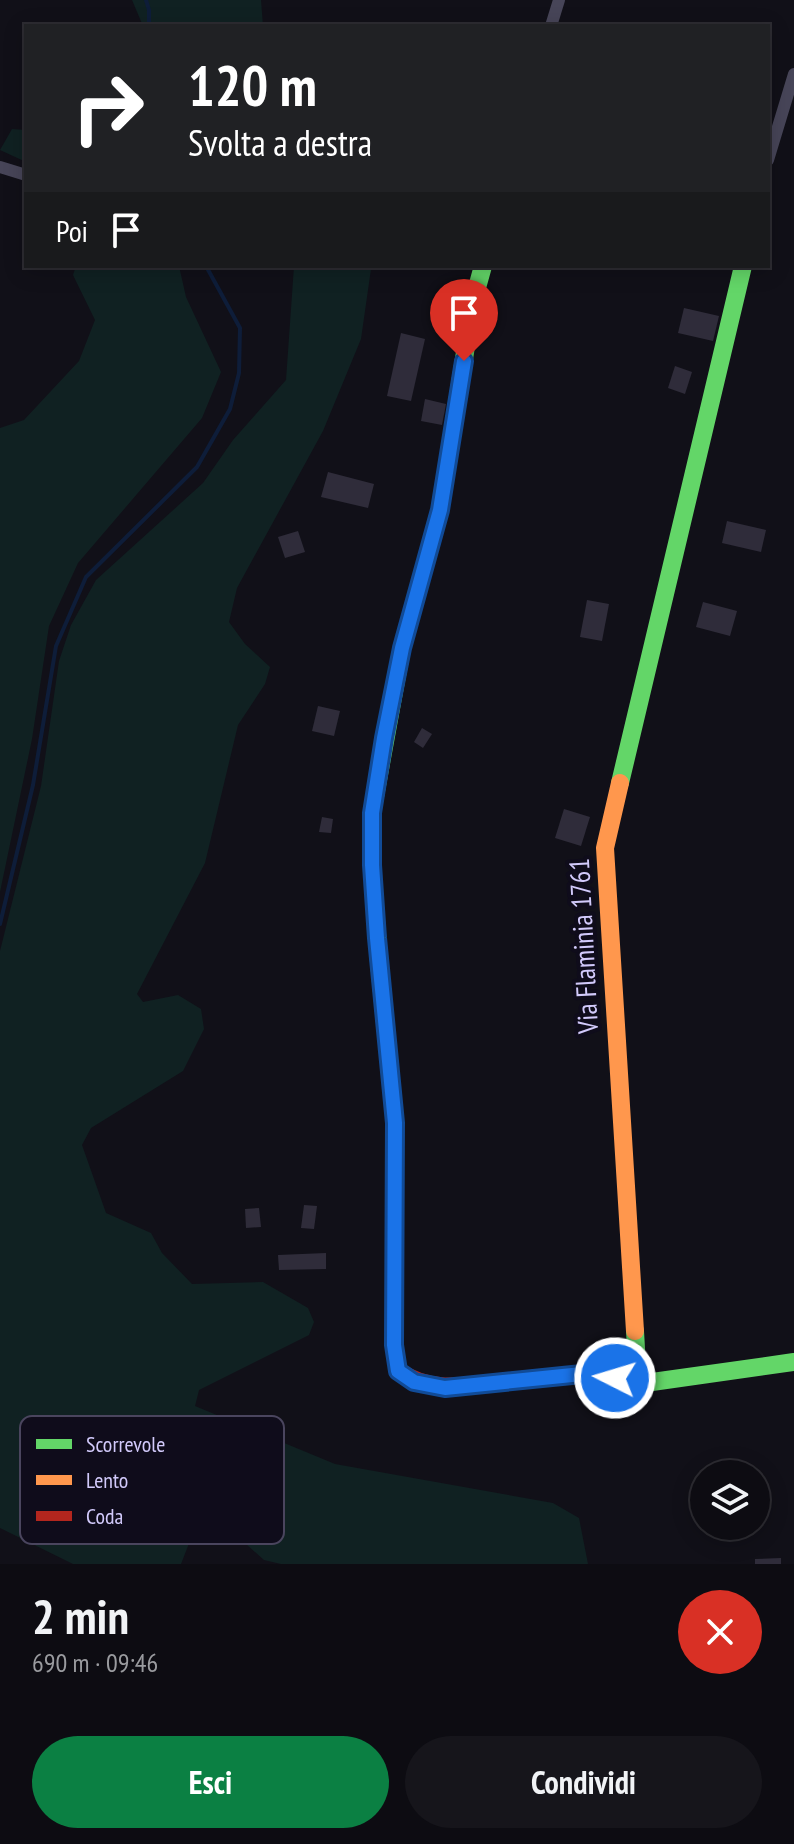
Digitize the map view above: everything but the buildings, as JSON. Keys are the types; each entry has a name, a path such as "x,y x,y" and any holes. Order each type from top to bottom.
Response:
{"street":[{"path":"552,24 559,0"},
{"path":"770,153 794,74"},
{"path":"0,167 24,174"},
{"path":"482,268 473,302 440,510 402,648 372,813 373,879 395,1123 394,1345 398,1371 414,1382 445,1388 592,1373 638,1384 794,1362"},
{"name":"Via Flaminia 1761","path":"638,1384 605,848 743,268"}],"shaded area":[{"path":"132,0 261,0 263,24 142,24"},
{"path":"12,129 24,130 24,161 0,150"},
{"path":"75,268 179,268 186,297 221,372 202,418 78,563 49,626 32,739 0,892 0,428 24,420 79,361 95,320 73,275"},
{"path":"294,268 371,268 361,339 323,431 237,588 229,622 245,644 270,667 265,684 238,725 205,863 137,994 143,1002 178,995 201,1009 204,1029 183,1071 91,1128 82,1145 106,1213 151,1233 162,1253 192,1284 263,1282 308,1308 314,1322 309,1335 199,1390 195,1406 219,1416 20,1416 20,1538 0,1528 0,951 41,786 59,661 71,625 96,580 203,483 233,440 286,380"},
{"path":"284,1443 335,1464 553,1503 579,1518 588,1564 281,1564 264,1560 246,1544 284,1544"},
{"path":"32,1544 189,1544 181,1564 73,1564"}],"waterway":[{"path":"146,0 149,24"},
{"path":"0,924 33,785 56,646 86,577 197,467 230,409 239,373 240,328 207,268"}],"traffic: fast":[{"path":"395,1230 395,1123 379,962 372,865 372,813 402,648 440,510 473,302 482,268"},
{"path":"620,783 743,268"},
{"path":"635,1331 638,1384 794,1362"}],"traffic: slow":[{"path":"620,783 605,848 635,1331"},
{"path":"502,1382 592,1373 638,1384"}],"traffic: jam":[{"path":"395,1230 394,1345 398,1371 436,1386 502,1382"}],"route":[{"path":"464,361 440,510 402,648 372,813 377,938 395,1123 394,1345 398,1371 414,1382 445,1388 592,1373 615,1378"}]}
